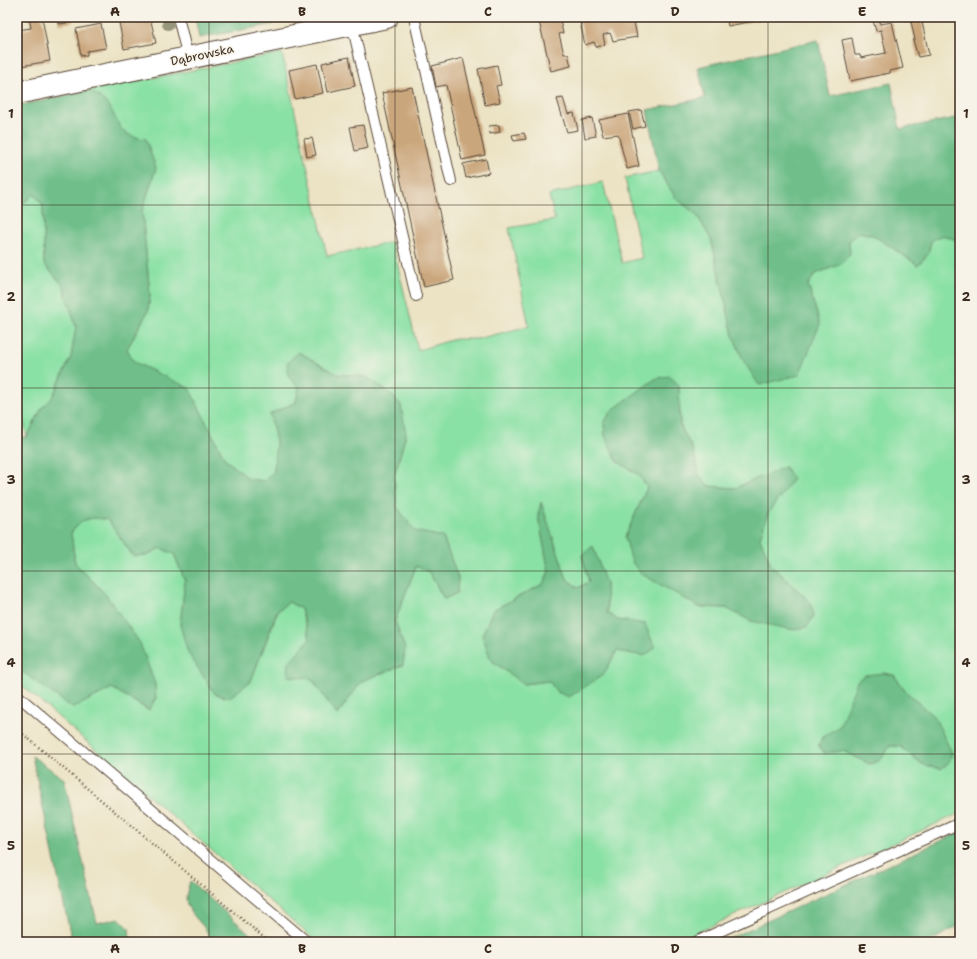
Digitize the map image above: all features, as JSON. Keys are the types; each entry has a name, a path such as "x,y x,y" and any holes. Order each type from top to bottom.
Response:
{"street":[{"name":"Dąbrowska","path":"17,93 388,17"}],"lane":[{"path":"178,17 188,58"},
{"path":"414,17 451,181"},
{"path":"352,24 416,296"},
{"path":"17,695 307,942"},
{"path":"696,942 960,823"}],"path":[{"path":"17,729 269,942"}],"green space":[{"path":"195,17 272,17 274,24 199,38"},
{"path":"818,40 830,96 891,83 900,129 960,117 960,241 942,235 931,241 928,254 918,265 873,235 859,232 849,241 850,254 841,264 815,274 808,285 820,324 799,375 759,385 743,360 733,335 711,239 697,215 676,198 659,171 647,110 705,98 698,67"},
{"path":"282,53 327,256 392,242 418,350 455,339 477,339 529,326 509,228 555,220 549,195 603,182 622,263 642,258 625,178 659,171 676,198 697,215 711,239 733,335 820,324 808,285 815,274 841,264 849,254 849,241 859,232 873,235 918,265 928,254 931,241 942,235 960,241 960,813 676,942 317,942 17,681 17,668 73,708 112,688 148,710 156,698 106,595 75,563 71,533 83,521 91,518 108,520 133,556 148,555 160,548 174,554 185,581 180,625 251,681 278,611 289,602 301,609 310,639 289,662 312,679 337,715 362,681 403,664 405,649 395,621 416,566 429,572 444,599 457,593 458,578 443,538 415,531 397,507 394,477 406,434 367,377 337,374 299,353 289,377 299,388 296,402 270,414 276,442 274,471 264,481 249,479 225,459 189,389 134,362 127,349 148,311 150,295 142,211 156,168 132,137 119,128 105,103 90,90","holes":["679,385 680,425 693,450 699,475 708,486 735,488 785,468 792,479 768,513 760,538 771,565 811,603 751,621 726,608 699,607 625,537 647,488 640,476","541,503 567,579 578,588 589,582 582,555 606,584 607,613 618,620 645,624 644,656 617,651 603,675 557,692 549,681 523,684 491,660 493,610 543,584 549,571 538,516","894,675 905,691 935,718 922,764 900,746 890,746 879,761 870,764 843,751 824,753 824,736 840,726"]},
{"path":"90,90 111,109 123,130 135,137 146,139 156,168 142,211 150,295 148,311 127,349 134,362 189,388 225,459 249,479 264,481 274,471 276,442 270,414 296,402 299,388 289,377 287,363 299,352 337,374 367,377 391,394 401,405 406,434 394,477 397,507 415,531 443,537 458,578 457,593 444,599 429,572 416,566 395,621 405,649 403,665 362,681 337,715 312,679 288,676 289,662 310,639 301,609 289,602 277,611 251,681 229,698 215,694 188,653 180,625 185,581 174,554 160,548 148,555 133,556 108,520 96,518 83,521 71,533 75,563 106,595 140,643 155,684 156,698 149,710 112,688 73,708 17,668 17,438 27,437 42,408 52,398 71,357 76,327 63,285 44,264 43,205 34,194 17,209 17,106"},
{"path":"34,194 43,205 44,264 63,285 76,327 71,357 52,398 42,408 27,437 17,392 17,209"},
{"path":"669,376 679,385 680,425 693,450 699,475 708,486 735,488 785,467 793,479 768,513 760,538 771,565 811,603 814,616 807,627 794,630 751,621 726,608 699,607 640,573 632,562 625,537 647,488 640,476 617,461 605,436 604,423 611,411 655,379"},
{"path":"541,502 567,579 578,588 589,582 582,555 593,546 606,584 607,613 618,620 645,624 655,648 644,656 617,651 603,675 569,697 557,692 549,681 523,684 491,660 482,635 493,610 543,584 549,572 538,516"},
{"path":"884,673 894,675 905,691 935,718 952,753 949,763 941,769 922,764 900,746 890,746 879,761 870,764 843,751 824,753 818,745 824,736 840,726 857,681 865,675"},
{"path":"32,756 64,779 97,923 119,918 129,928 130,940 125,942 72,942"},
{"path":"960,832 960,925 929,942 722,942"},
{"path":"190,881 259,942 211,942 206,930 187,905 186,897"}],"building":[{"path":"29,17 42,17 50,61 21,66 17,47 17,30 31,28"},
{"path":"58,17 72,17 73,22 59,24"},
{"path":"118,17 150,17 156,43 124,49"},
{"path":"559,17 563,33 559,34 564,54 568,54 571,66 551,71 539,21"},
{"path":"579,17 633,17 637,37 613,41 610,33 603,35 605,45 596,47 594,42 585,45"},
{"path":"726,17 769,17 769,18 728,26"},
{"path":"872,17 878,17 880,24 892,22 903,68 890,71 890,73 850,81 842,40 852,38 855,55 860,55 861,58 886,53 881,30 876,31"},
{"path":"910,17 921,17 929,55 918,57 913,40 915,40"},
{"path":"101,24 106,48 87,51 87,55 81,56 76,29"},
{"path":"349,57 355,86 328,92 322,63"},
{"path":"463,58 485,155 462,160 446,85 436,87 432,66"},
{"path":"317,64 323,93 295,99 289,70"},
{"path":"497,65 501,85 496,86 500,102 485,105 478,69"},
{"path":"412,87 454,280 424,287 382,93"},
{"path":"563,98 568,114 574,113 578,130 567,132 557,99"},
{"path":"641,110 645,126 633,129 629,112"},
{"path":"628,114 639,166 627,169 618,134 603,136 599,120"},
{"path":"592,118 596,136 585,138 582,120"},
{"path":"363,125 368,148 355,151 350,127"},
{"path":"499,125 500,132 490,134 489,126"},
{"path":"524,133 526,139 514,141 512,135"},
{"path":"312,138 316,155 307,157 304,139"},
{"path":"486,159 489,173 466,178 463,164"}]}
